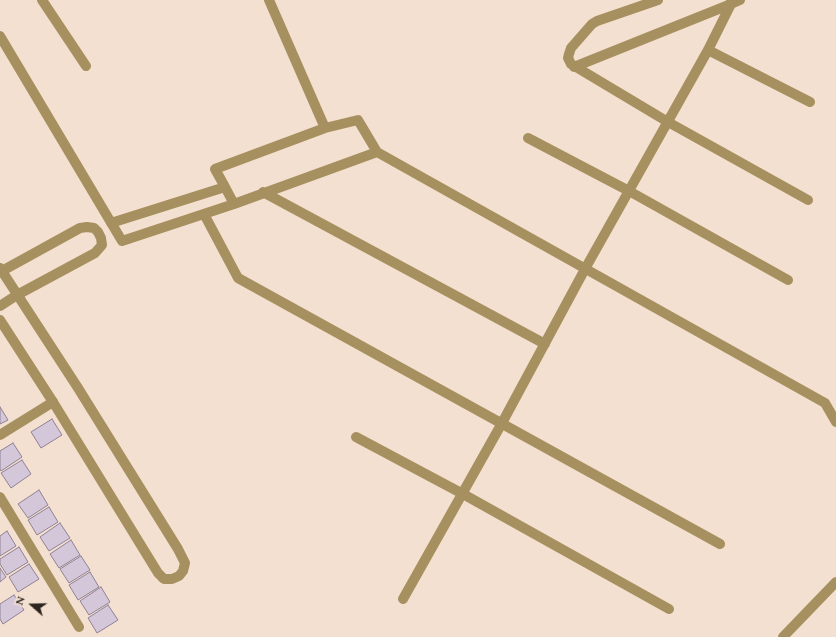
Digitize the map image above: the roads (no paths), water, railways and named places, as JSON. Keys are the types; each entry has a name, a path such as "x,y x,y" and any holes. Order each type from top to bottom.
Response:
{"street":[{"path":"42,0 86,66"},
{"path":"269,0 325,128"},
{"path":"658,0 639,3 592,24 581,36 569,54 568,58 574,67 668,122 808,200"},
{"path":"574,67 734,1"},
{"path":"403,599 463,494 585,268 668,122 734,1"},
{"path":"0,36 122,241 234,204 263,192 377,152"},
{"path":"708,50 810,102"},
{"path":"234,204 215,169 325,128 358,120 377,152 826,403 836,422"},
{"path":"528,138 629,191 788,280"},
{"path":"111,223 225,188"},
{"path":"263,192 545,344"},
{"path":"204,214 238,278 720,544"},
{"path":"0,306 17,295 95,253 102,245 102,238 98,232 94,228 80,228 1,270 17,295 83,395 178,549 185,563 183,571 179,576 172,579 164,579 158,573 53,402 0,320"},
{"path":"0,435 53,402"},
{"path":"356,437 463,494 669,609"},
{"path":"0,497 79,627"},
{"path":"783,637 836,582"}]}
